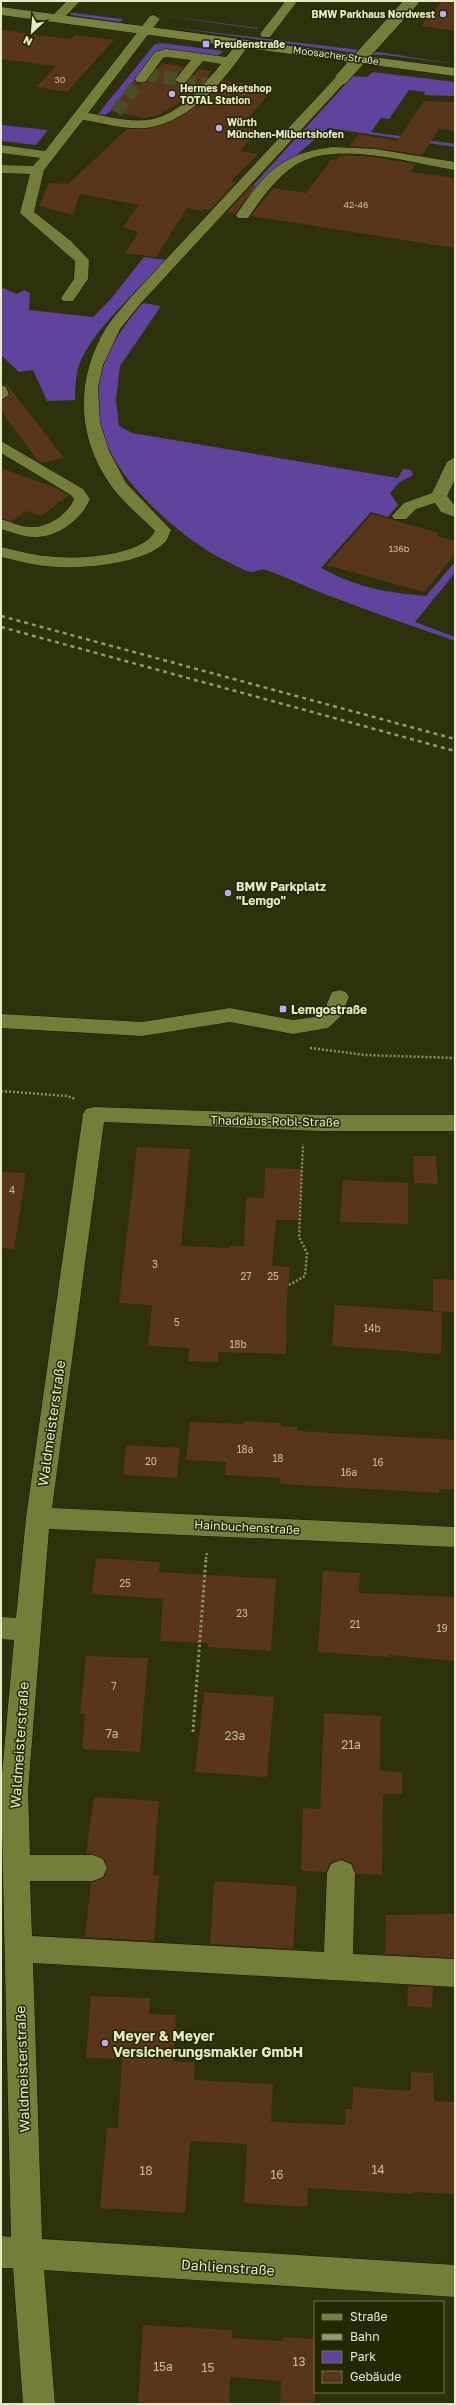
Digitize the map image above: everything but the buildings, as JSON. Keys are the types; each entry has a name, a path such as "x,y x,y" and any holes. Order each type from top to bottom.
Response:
{"main road":[{"path":"15,1 71,4 137,17 168,21"},
{"name":"Moosacher Straße","path":"1,11 146,30 243,37 455,72"},
{"name":"Moosacher Straße","path":"243,37 266,34 281,36"},
{"name":"Moosacher Straße","path":"356,46 386,50"}],"street":[{"path":"266,34 290,3 289,1"},
{"path":"1,552 44,561 71,562 114,558 131,554 152,544 162,536 163,530 119,485 101,452 92,423 91,388 96,365 114,328 136,300 412,1"},
{"path":"57,18 71,4"},
{"path":"68,298 81,279 82,260 66,244 27,213 27,204 37,181 36,170 154,19"},
{"path":"78,115 114,116 145,124 167,120 186,108 228,61 243,37"},
{"path":"143,76 159,55 166,53 228,61"},
{"path":"181,80 200,57"},
{"path":"1,149 47,155"},
{"path":"243,215 263,186 292,162 310,154 338,149 455,166"},
{"path":"1,169 36,170"},
{"path":"1,390 1,395"},
{"path":"1,446 77,492 82,498 80,506 66,519 48,529 34,532 1,524"},
{"path":"400,516 410,506 439,496 455,462"},
{"path":"439,496 447,509 455,512"},
{"path":"1,1021 142,1029 230,1015 293,1027 321,1023 334,1011 339,997"},
{"name":"Thaddäus-Robl-Straße","path":"94,1114 304,1122 392,1124 455,1123"},
{"name":"Waldmeisterstraße","path":"39,2404 14,2254 19,1949 14,1791 14,1629 38,1518 94,1114"},
{"name":"Hainbuchenstraße","path":"38,1518 455,1537"},
{"path":"16,1868 93,1868"},
{"path":"338,1966 341,1873"},
{"path":"19,1949 257,1957 338,1966 425,1965 455,1973"},
{"name":"Dahlienstraße","path":"14,2254 455,2281"}],"path":[{"path":"303,1048 366,1055 455,1058"},
{"path":"1,1091 67,1096 91,1104 94,1114"},
{"path":"289,1285 305,1276 307,1253 299,1237 304,1122"},
{"path":"193,1732 209,1526"}],"green space":[{"path":"71,13 123,19 120,22 70,15"},
{"path":"153,14 258,28 257,29"},
{"path":"168,27 385,53 455,64 385,55 369,55"},
{"path":"162,43 223,51 218,56 159,50 111,111 105,115 98,114 155,44"},
{"path":"373,72 455,82 455,96 424,95 425,92 409,90 389,119 381,118 371,132 455,144 455,147 328,128 225,216 353,76 367,77"},
{"path":"1,125 48,130 36,145 1,141"},
{"path":"144,257 166,260 109,319 89,345 78,368 75,400 47,401 33,370 19,372 1,355 1,287 17,294 24,290 30,293 29,310 93,317 110,300"},
{"path":"143,303 161,306 120,366 116,400 119,426 132,433 398,478 403,469 411,470 413,475 400,482 390,493 398,505 388,517 371,512 321,568 359,585 384,591 426,596 455,562 455,573 415,622 455,637 455,641 319,592 266,570 262,569 251,572 239,568 218,557 189,538 162,516 145,499 124,474 110,450 101,426 98,402 100,377 109,353 123,328"}],"tunnel":[{"path":"145,74 208,84"},
{"path":"116,112 141,79"}],"railway":[{"path":"1,616 455,739"},
{"path":"1,627 455,751"}],"place":[{"name":"BMW Parkhaus Nordwest","path":"443,14"},
{"name":"Preußenstraße","path":"206,44"},
{"name":"Hermes Paketshop TOTAL Station","path":"172,94"},
{"name":"Würth München-Milbertshofen","path":"219,128"},
{"name":"BMW Parkplatz \"Lemgo\"","path":"228,893"},
{"name":"Lemgostraße","path":"283,1009"},
{"name":"Meyer & Meyer Versicherungsmakler GmbH","path":"105,2043"}]}
